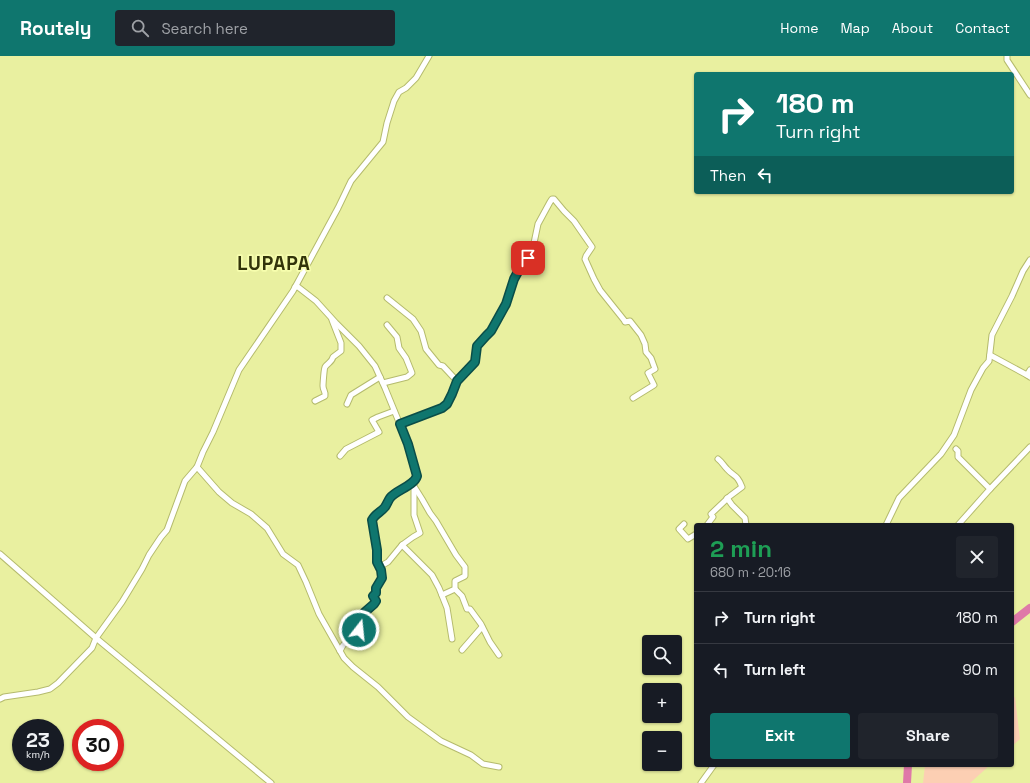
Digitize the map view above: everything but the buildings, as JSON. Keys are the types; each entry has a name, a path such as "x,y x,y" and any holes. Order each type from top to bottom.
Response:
{"street":[{"path":"0,698 50,689 58,683 92,648 96,638 122,602 161,537 167,530 185,481 197,467 239,370 295,287 351,181 383,142 394,101 400,92 416,78 429,56"},
{"path":"1007,56 1007,60 1030,95"},
{"path":"400,424 442,408 447,404 457,381 475,362 477,346 491,331 506,304 514,279 531,253 538,224 544,210 553,199 556,200 574,221 592,246 585,259 594,279 600,290 625,322 630,321 641,335 645,344 646,352 651,358 655,367 655,369 648,373 654,385 633,398"},
{"path":"887,523 899,498 941,454 954,435 971,390 989,360 992,335 1023,271 1030,260"},
{"path":"295,287 298,287 316,301 359,346 375,366 408,444 417,476 413,485 414,515 420,533 402,545 388,562 380,567"},
{"path":"387,298 413,319 421,331 426,349 439,365 443,366 457,381"},
{"path":"315,401 325,396 326,392 323,386 325,367 333,357 341,351 341,343 331,317"},
{"path":"383,383 407,377 412,373 406,358 399,348 397,337 387,325"},
{"path":"990,355 1029,374"},
{"path":"347,404 351,395 380,377"},
{"path":"340,456 346,449 379,432 372,420 378,416 394,411"},
{"path":"960,523 1030,447"},
{"path":"956,449 958,452 958,457 990,489"},
{"path":"710,523 713,517 710,514 727,498 742,487 739,480 728,471 718,459"},
{"path":"197,467 219,492 232,503 251,514 267,528 283,554 298,565 319,614 344,658 353,667 378,687 408,717 441,741 471,755 483,764 499,767"},
{"path":"340,651 343,644 359,630 358,618 376,601 373,596 376,593 376,588 382,578 380,567 377,562 377,550 372,520 374,516 385,508 390,498 403,488 413,485"},
{"path":"413,485 465,567 465,576 455,581 455,589 462,596 467,609 470,609 499,655"},
{"path":"727,498 744,518 745,523"},
{"path":"684,524 679,529 688,539 694,535"},
{"path":"402,545 432,575 447,608 452,639"},
{"path":"0,554 96,638 271,783"},
{"path":"442,595 455,589"},
{"path":"462,650 482,627"},
{"path":"701,783 713,767"}],"shaded area":[{"path":"1014,697 1020,739 1014,744"},
{"path":"925,767 988,767 970,783 923,783"}],"waterway":[{"path":"1014,620 1030,608"},
{"path":"907,783 908,767"}],"district":[{"name":"LUPAPA","path":"274,263"}],"route":[{"path":"359,630 358,618 376,601 373,596 376,593 376,588 382,578 381,570 377,562 377,550 372,520 374,516 385,508 390,498 412,483 417,476 412,463 408,444 400,424 442,408 447,404 457,381 475,362 477,346 491,331 506,304 514,279 528,258"}]}
